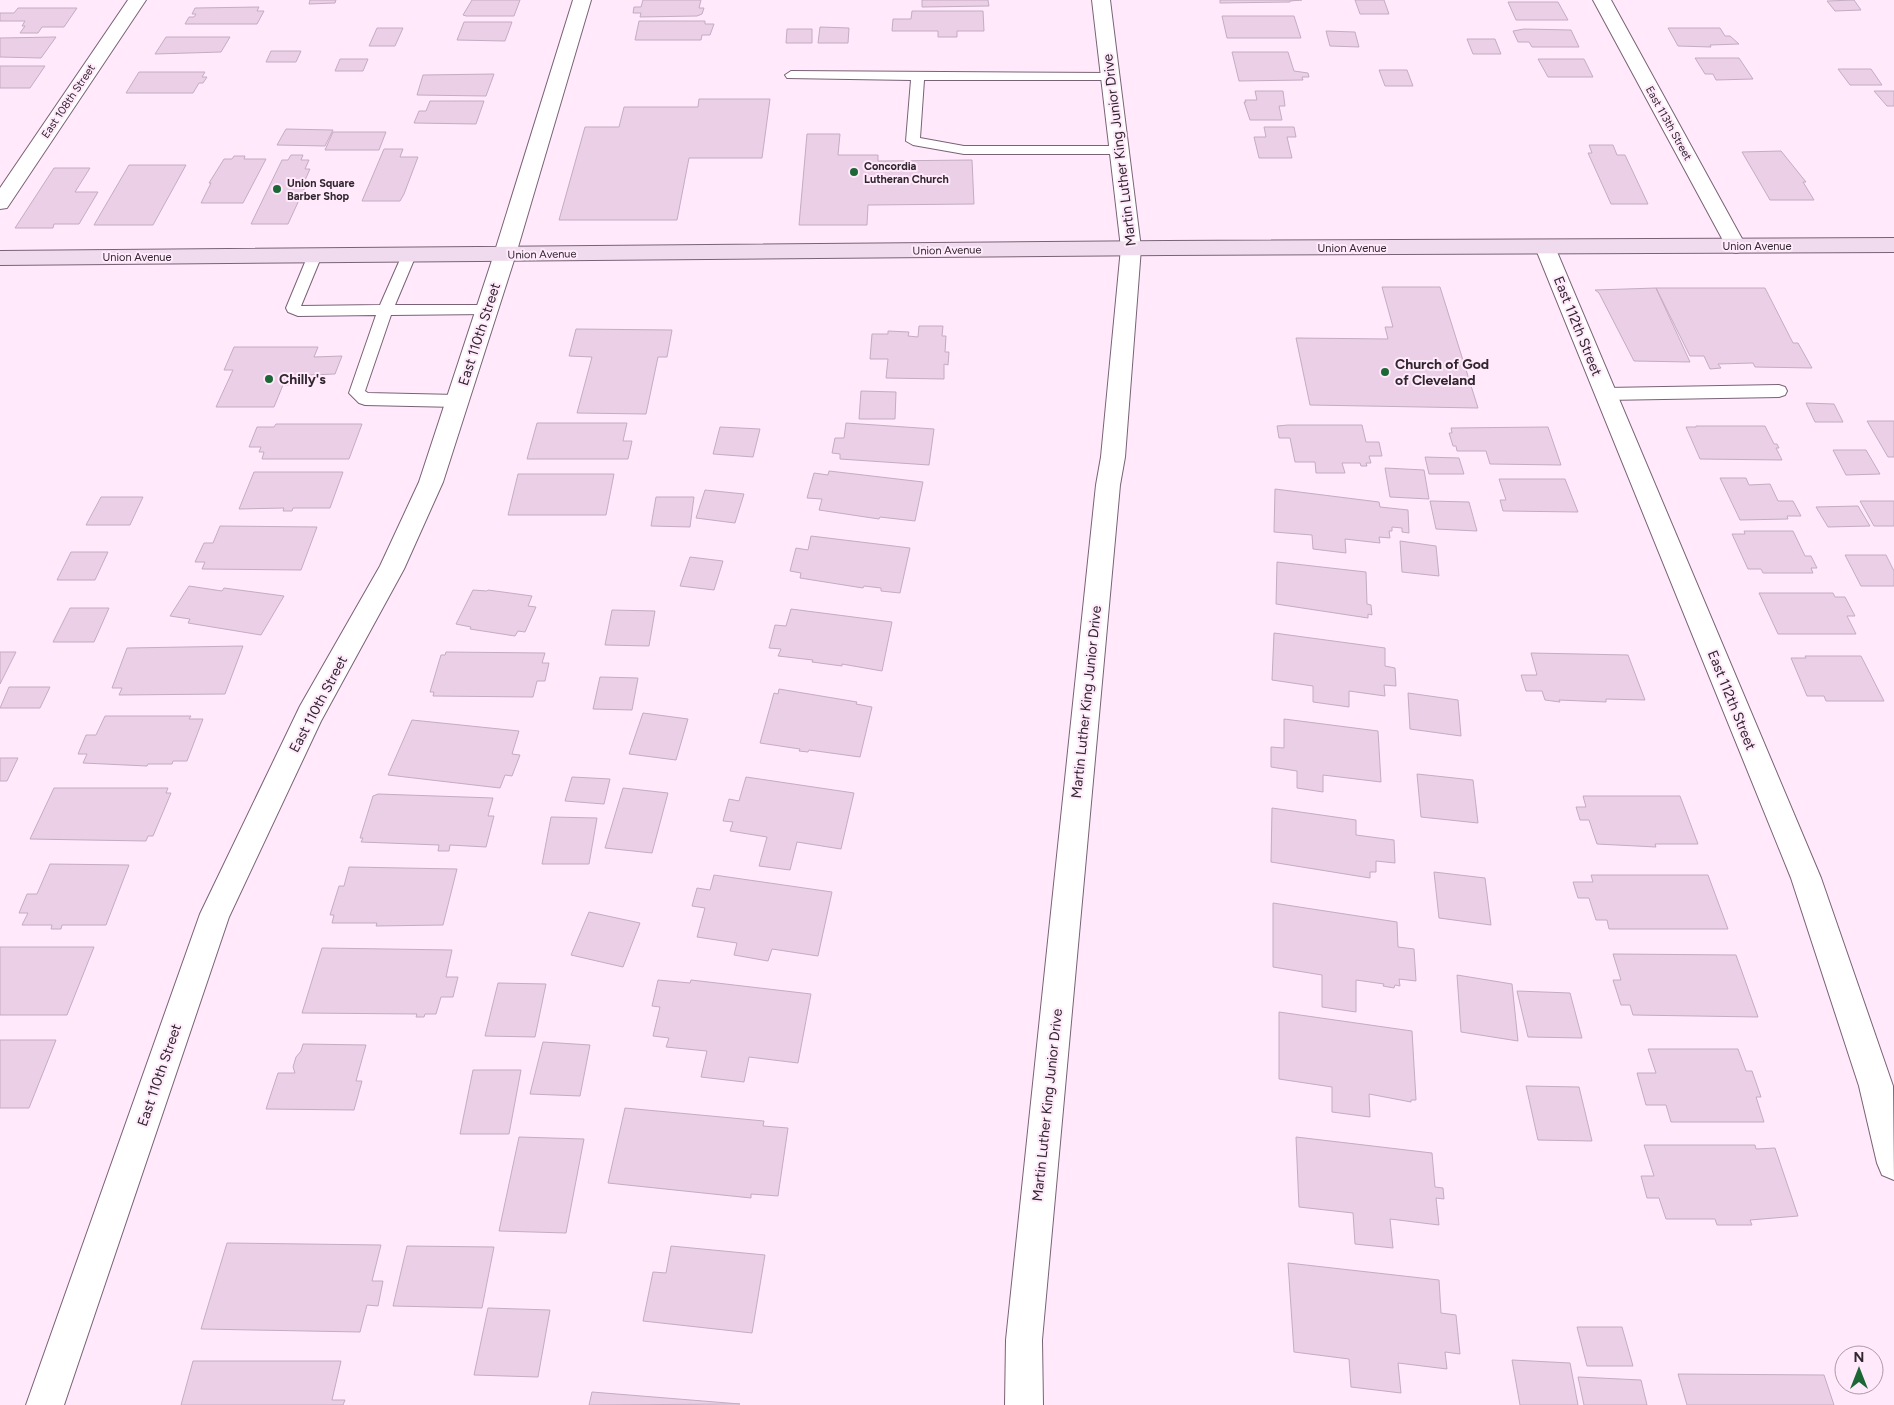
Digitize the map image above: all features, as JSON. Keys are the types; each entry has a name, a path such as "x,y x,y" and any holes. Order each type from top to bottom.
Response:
{"main road":[{"name":"Union Avenue","path":"0,258 1131,248 1894,245"}],"street":[{"name":"East 108th Street","path":"0,203 137,0"},
{"name":"East 110th Street","path":"45,1405 215,914 310,714 391,570 431,482 505,254 582,0"},
{"name":"Martin Luther King Junior Drive","path":"1024,1405 1024,1330 1107,495 1113,457 1131,248 1101,0"},
{"name":"East 113th Street","path":"1602,0 1736,246"},
{"name":"East 112th Street","path":"1545,247 1806,878 1876,1086 1894,1163"}],"lane":[{"path":"790,75 1110,77"},
{"path":"918,76 913,141 964,150 1119,150"},
{"path":"315,255 293,308 298,310 487,308"},
{"path":"409,255 386,309 357,393 364,399 457,401"},
{"path":"1606,394 1779,391"}],"building":[{"path":"310,0 336,0 335,3 309,4"},
{"path":"472,0 520,0 514,16 463,15"},
{"path":"643,0 701,0 699,8 704,8 702,14 697,16 640,17 641,13 633,13 634,7 641,7"},
{"path":"922,0 988,0 989,6 922,7"},
{"path":"1220,0 1302,0 1290,2 1220,3"},
{"path":"1355,0 1384,0 1389,14 1360,14"},
{"path":"1854,0 1861,10 1835,11 1827,1"},
{"path":"1508,2 1558,2 1568,20 1516,20"},
{"path":"259,7 257,11 264,11 257,24 185,24 189,17 194,17 196,14 192,14 195,8"},
{"path":"18,8 77,8 64,27 42,27 38,33 20,33 25,26 22,26 25,21 0,21 0,13 14,13"},
{"path":"912,11 983,11 984,31 957,31 957,37 938,37 938,31 892,31 893,19 911,19"},
{"path":"1222,16 1294,16 1301,38 1227,38"},
{"path":"639,21 705,21 705,24 714,24 710,35 702,35 701,40 635,40"},
{"path":"464,22 512,22 505,41 457,40"},
{"path":"820,27 849,28 848,43 818,43"},
{"path":"377,28 403,28 395,46 369,46"},
{"path":"1668,28 1720,28 1725,36 1730,36 1739,44 1710,45 1711,47 1678,46"},
{"path":"787,29 812,29 812,43 786,43"},
{"path":"1524,29 1571,30 1579,47 1532,47 1529,42 1518,42 1513,31"},
{"path":"1326,31 1355,32 1359,47 1330,46"},
{"path":"56,37 41,58 0,57 0,38"},
{"path":"166,37 230,37 221,52 155,54"},
{"path":"1467,39 1495,39 1501,54 1473,54"},
{"path":"271,51 301,51 296,62 266,62"},
{"path":"1232,52 1288,52 1294,71 1308,73 1309,77 1302,77 1303,80 1239,81"},
{"path":"1695,58 1739,58 1753,79 1716,80 1713,74 1705,74"},
{"path":"340,59 368,59 363,71 335,71"},
{"path":"1538,59 1584,59 1593,77 1548,77"},
{"path":"0,66 45,66 30,88 0,88"},
{"path":"1838,69 1871,69 1882,85 1850,85"},
{"path":"1379,70 1407,70 1413,86 1385,86"},
{"path":"139,72 205,72 202,77 207,77 203,83 199,83 193,93 126,93"},
{"path":"494,74 486,96 417,95 423,75"},
{"path":"1255,91 1283,91 1285,106 1279,106 1282,120 1250,120 1244,102 1246,102 1245,100 1257,100"},
{"path":"1874,91 1894,91 1894,106 1887,106"},
{"path":"699,99 770,99 762,158 689,158 677,220 559,220 585,127 619,127 624,107 698,107"},
{"path":"430,101 484,101 476,124 414,123 419,111 426,111"},
{"path":"1264,127 1294,127 1296,137 1287,137 1292,158 1259,158 1254,137 1266,137"},
{"path":"286,129 333,130 325,146 277,145"},
{"path":"333,132 386,132 379,150 325,150"},
{"path":"807,134 840,134 838,155 878,155 878,161 972,160 974,204 868,205 867,225 799,225"},
{"path":"1589,145 1613,145 1617,155 1625,155 1648,204 1611,204 1588,153 1592,153"},
{"path":"384,149 403,149 400,157 418,157 404,194 400,201 362,201"},
{"path":"1781,151 1806,182 1803,182 1814,200 1770,200 1742,152"},
{"path":"291,155 303,155 301,160 309,160 305,169 310,169 302,187 305,187 288,224 251,224 282,160 288,160"},
{"path":"234,156 245,156 244,159 266,159 243,203 201,203 211,183 209,183 224,159 232,159"},
{"path":"129,165 186,165 153,225 94,225"},
{"path":"54,168 90,168 75,192 98,192 79,224 54,224 53,228 15,228"},
{"name":"Church of God of Cleveland","path":"1382,287 1440,287 1478,408 1310,405 1296,338 1388,339 1385,327 1393,327"},
{"path":"1656,288 1690,362 1634,361 1599,293 1595,290"},
{"path":"1656,288 1765,288 1793,343 1798,343 1812,368 1755,367 1753,363 1718,364 1721,368 1710,369 1704,356 1690,356"},
{"path":"919,326 943,326 942,336 946,336 945,352 949,352 948,365 944,364 944,379 886,378 888,359 870,359 872,334 888,334 888,331 909,332 908,336 918,337"},
{"path":"576,329 672,330 667,357 658,357 646,414 577,413 592,357 569,356"},
{"name":"Chilly's","path":"234,347 318,347 314,357 342,356 335,374 310,375 307,384 283,385 274,407 216,407 233,370 224,370"},
{"path":"861,391 896,392 895,419 859,419"},
{"path":"1806,403 1834,404 1843,422 1815,422"},
{"path":"1867,421 1894,421 1894,457 1888,457"},
{"path":"537,423 627,423 623,441 632,441 628,459 527,459"},
{"path":"846,423 934,429 929,465 840,459 840,454 832,453 835,438 844,438"},
{"path":"276,424 362,424 349,459 262,459 264,452 259,452 261,447 249,447 257,427 274,427"},
{"path":"1362,425 1366,442 1379,442 1382,456 1369,456 1371,463 1366,463 1367,466 1361,466 1360,463 1342,463 1345,473 1316,473 1315,462 1295,462 1290,438 1279,438 1277,426"},
{"path":"1765,426 1774,444 1777,444 1779,448 1776,448 1782,460 1700,459 1686,427"},
{"path":"720,427 760,429 753,457 713,454"},
{"path":"1548,427 1561,465 1490,464 1486,451 1457,451 1456,446 1453,446 1449,433 1452,433 1451,428"},
{"path":"1833,450 1866,450 1880,474 1846,475"},
{"path":"1425,457 1459,458 1464,474 1429,474"},
{"path":"1385,468 1424,470 1429,499 1390,497"},
{"path":"829,471 923,482 915,521 880,517 879,519 819,510 822,499 807,498 814,473 828,475"},
{"path":"254,472 343,472 330,508 293,508 292,511 283,511 284,508 239,509"},
{"path":"518,474 614,474 606,515 508,515"},
{"path":"1720,478 1746,478 1749,485 1770,484 1778,501 1793,501 1801,516 1787,516 1788,519 1740,520"},
{"path":"1499,479 1565,479 1578,512 1503,511 1500,500 1506,500"},
{"path":"1275,489 1379,502 1380,507 1408,510 1409,533 1402,532 1402,528 1392,527 1392,531 1389,531 1390,538 1379,537 1380,543 1345,539 1346,553 1313,549 1312,535 1274,532"},
{"path":"705,490 744,494 735,523 696,518"},
{"path":"101,497 143,497 130,525 86,525"},
{"path":"656,497 694,497 690,527 651,526"},
{"path":"1430,501 1469,502 1477,531 1436,529"},
{"path":"1860,501 1894,501 1894,526 1874,526"},
{"path":"1858,506 1870,526 1828,527 1816,507"},
{"path":"220,526 317,527 301,570 202,569 205,562 195,562 204,543 213,543"},
{"path":"1744,531 1793,531 1805,556 1811,556 1817,568 1811,568 1813,573 1763,573 1761,569 1748,569 1732,534 1745,534"},
{"path":"811,536 910,548 900,593 881,591 881,588 864,586 863,588 800,578 801,573 790,571 796,548 808,550"},
{"path":"1400,541 1436,546 1439,576 1402,572"},
{"path":"71,552 108,552 95,580 57,580"},
{"path":"1845,555 1886,555 1894,571 1894,586 1861,586"},
{"path":"690,557 723,561 714,590 680,586"},
{"path":"1277,562 1366,572 1367,604 1371,605 1372,615 1368,614 1368,618 1276,604"},
{"path":"189,586 222,591 224,588 284,596 261,635 188,623 190,619 170,616"},
{"path":"473,590 488,590 532,596 528,606 536,607 525,632 518,631 515,636 470,629 471,627 456,624"},
{"path":"1759,593 1833,593 1835,597 1845,597 1855,616 1847,616 1856,634 1778,634"},
{"path":"70,608 109,608 94,642 53,642"},
{"path":"791,609 892,622 882,671 778,656 781,649 769,648 775,625 786,626"},
{"path":"612,610 655,611 649,646 605,645"},
{"path":"1274,633 1385,648 1385,666 1395,668 1396,686 1384,685 1385,696 1349,691 1349,707 1313,702 1313,686 1272,680"},
{"path":"243,646 225,694 119,695 122,688 112,688 127,648"},
{"path":"0,652 16,652 0,684"},
{"path":"446,652 545,653 542,663 549,663 545,681 537,681 533,697 433,696 434,692 430,692 441,655 445,655"},
{"path":"1531,653 1628,655 1645,700 1606,699 1606,702 1559,700 1560,702 1545,700 1542,691 1526,691 1521,675 1537,675"},
{"path":"1805,656 1861,656 1884,701 1826,701 1824,696 1807,696 1791,658 1806,658"},
{"path":"600,677 638,678 632,710 593,709"},
{"path":"9,687 50,687 40,708 0,708"},
{"path":"779,689 857,702 856,704 872,707 860,757 809,750 808,752 799,751 800,749 760,743 774,693 778,694"},
{"path":"1408,693 1458,700 1461,736 1410,729"},
{"path":"643,713 688,719 676,760 629,754"},
{"path":"105,716 191,716 189,719 203,719 187,761 173,761 172,764 148,764 147,766 83,763 87,754 78,754 86,735 96,735"},
{"path":"1284,719 1378,731 1381,782 1323,775 1323,792 1297,788 1297,771 1271,767 1271,747 1284,748"},
{"path":"412,720 519,731 512,754 520,755 512,776 505,775 500,788 388,775"},
{"path":"0,758 18,758 7,781 0,781"},
{"path":"1417,774 1473,780 1478,823 1421,817"},
{"path":"572,777 610,779 604,804 565,801"},
{"path":"746,777 854,793 841,849 797,842 790,870 759,866 767,837 730,831 733,822 723,821 729,799 739,801"},
{"path":"54,788 168,788 166,793 171,793 153,836 148,836 146,841 30,839"},
{"path":"623,788 668,793 652,853 605,848"},
{"path":"378,794 493,798 488,816 494,816 486,847 450,845 449,851 438,851 439,845 361,842 363,838 360,838 373,796"},
{"path":"1583,796 1680,796 1698,844 1655,844 1656,847 1597,844 1589,820 1580,820 1576,807 1586,807"},
{"path":"1272,808 1356,820 1356,835 1394,840 1395,863 1376,861 1376,872 1370,872 1370,878 1271,862"},
{"path":"551,817 597,818 589,864 542,864"},
{"path":"50,864 129,865 106,925 62,925 61,929 51,929 52,925 22,925 28,913 19,913 27,894 37,894"},
{"path":"349,867 457,869 443,925 376,926 377,923 332,923 334,915 330,915 339,886 344,886"},
{"path":"1434,872 1485,878 1491,925 1439,918"},
{"path":"714,875 832,892 818,956 772,949 768,961 734,955 737,943 697,937 705,908 692,906 697,888 710,890"},
{"path":"1591,875 1708,875 1728,929 1609,929 1607,920 1596,920 1589,898 1578,898 1573,882 1593,882"},
{"path":"1273,903 1397,922 1398,947 1414,949 1416,981 1399,979 1400,986 1395,985 1394,988 1383,986 1384,984 1356,980 1356,1012 1322,1007 1322,975 1273,967"},
{"path":"589,912 640,923 623,967 571,955"},
{"path":"0,947 94,947 67,1015 0,1015"},
{"path":"322,948 452,950 446,977 458,977 453,997 441,997 436,1014 425,1014 424,1017 416,1017 417,1014 302,1013"},
{"path":"1613,954 1736,955 1758,1017 1633,1015 1630,1005 1621,1005 1613,980 1621,980"},
{"path":"1457,975 1512,984 1518,1041 1461,1032"},
{"path":"658,980 690,983 691,980 811,994 798,1063 749,1057 744,1082 701,1077 707,1051 666,1047 669,1038 653,1036 660,1007 652,1006"},
{"path":"498,983 546,984 535,1037 485,1036"},
{"path":"1517,991 1570,993 1582,1038 1528,1037"},
{"path":"1279,1012 1412,1031 1416,1100 1411,1100 1411,1102 1369,1094 1370,1117 1332,1112 1332,1087 1279,1079"},
{"path":"0,1040 56,1040 29,1108 0,1108"},
{"path":"543,1042 590,1045 580,1096 530,1094"},
{"path":"303,1044 366,1045 356,1081 362,1081 354,1110 266,1109 278,1073 295,1073 293,1067"},
{"path":"1648,1049 1738,1049 1746,1071 1752,1071 1761,1097 1756,1097 1764,1122 1671,1122 1666,1105 1646,1105 1637,1073 1656,1073"},
{"path":"473,1070 521,1070 509,1134 460,1134"},
{"path":"1526,1086 1579,1087 1592,1141 1538,1140"},
{"path":"625,1108 764,1121 763,1126 788,1128 778,1196 751,1194 751,1198 608,1183"},
{"path":"519,1137 584,1139 566,1233 499,1231"},
{"path":"1296,1137 1432,1153 1435,1187 1443,1188 1444,1199 1436,1198 1439,1225 1390,1219 1393,1248 1355,1244 1353,1213 1299,1207"},
{"path":"1644,1145 1755,1145 1756,1149 1775,1148 1798,1216 1750,1220 1752,1225 1717,1225 1715,1219 1666,1219 1659,1198 1647,1198 1641,1176 1654,1176"},
{"path":"227,1243 381,1245 372,1281 383,1281 378,1306 367,1305 360,1332 201,1329"},
{"path":"407,1246 494,1247 482,1308 393,1306"},
{"path":"671,1246 765,1255 752,1333 643,1321 653,1272 666,1273"},
{"path":"1288,1263 1439,1280 1441,1313 1456,1315 1460,1354 1445,1352 1447,1369 1398,1363 1401,1393 1351,1387 1349,1359 1294,1352"},
{"path":"488,1308 550,1310 538,1377 474,1375"},
{"path":"1577,1327 1622,1327 1633,1366 1587,1366"},
{"path":"1512,1360 1570,1363 1578,1405 1520,1405"},
{"path":"193,1361 341,1361 332,1400 345,1400 343,1405 181,1405"},
{"path":"1678,1374 1824,1375 1834,1405 1687,1405"},
{"path":"1578,1377 1641,1380 1647,1405 1584,1405"},
{"path":"592,1392 740,1404 589,1405"}],"place":[{"name":"Concordia Lutheran Church","path":"854,172"},
{"name":"Union Square Barber Shop","path":"277,189"},
{"name":"Church of God of Cleveland","path":"1385,372"},
{"name":"Chilly's","path":"269,379"}]}
